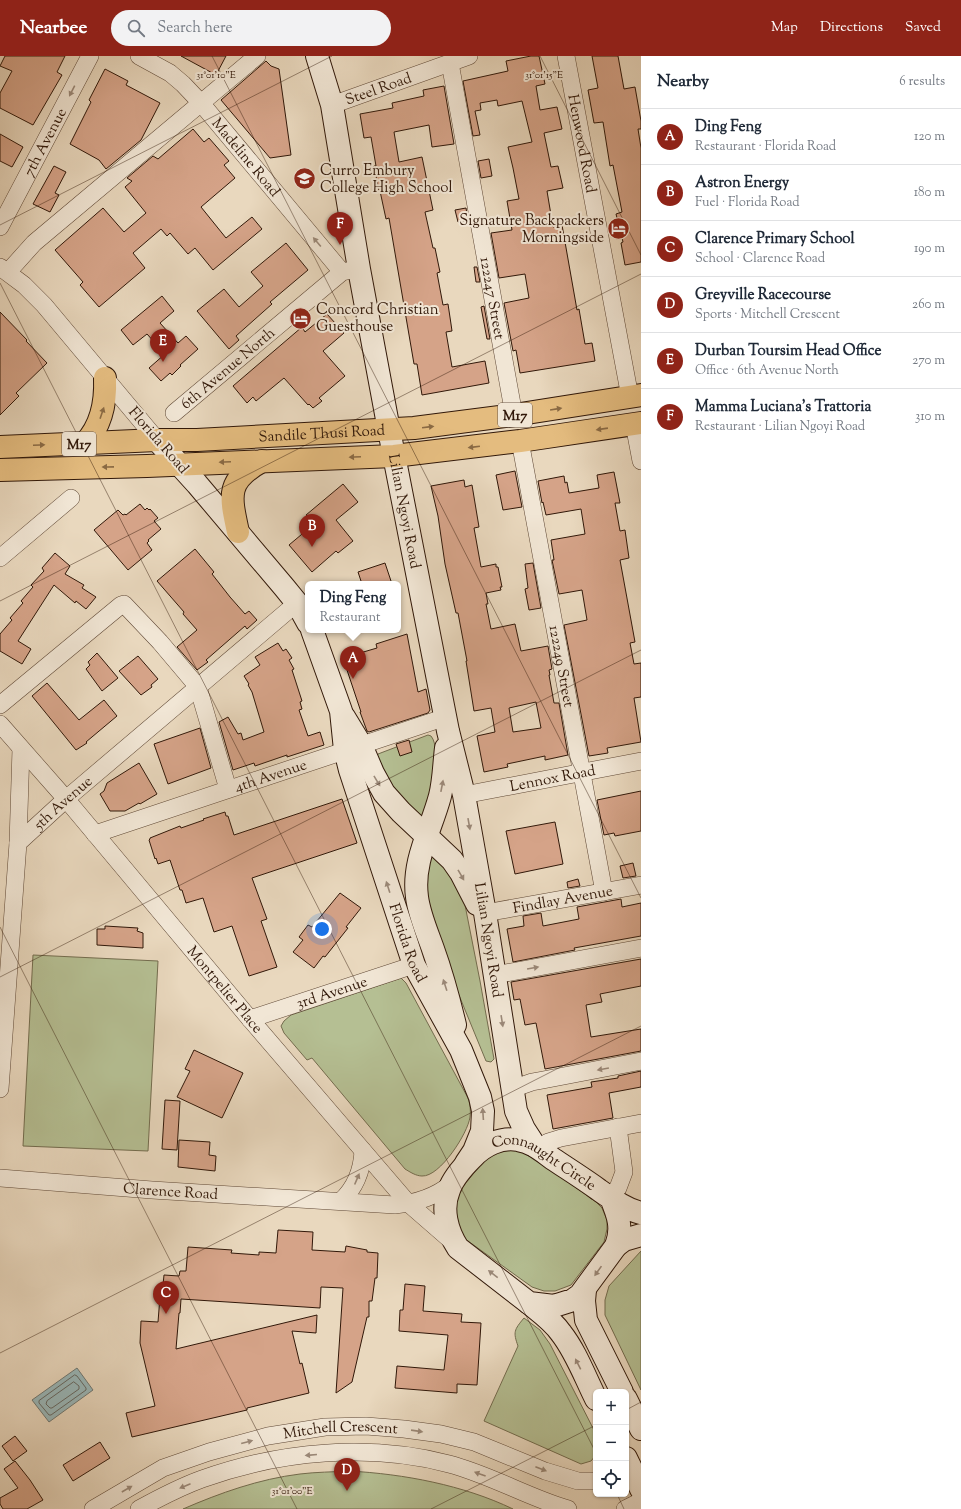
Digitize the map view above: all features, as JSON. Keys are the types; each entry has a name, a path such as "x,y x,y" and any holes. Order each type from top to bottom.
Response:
{"main road":[{"path":"85,444 95,430 104,408 106,396 105,378"},
{"name":"Sandile Thusi Road","path":"0,447 157,440 197,440 414,428 514,415 636,396"},
{"name":"Sandile Thusi Road","path":"0,470 394,456 520,441 638,424"},
{"path":"238,532 232,499 234,488 238,479 247,470 262,461"}],"street":[{"name":"7th Avenue","path":"0,227 90,56"},
{"name":"Madeline Road","path":"139,56 170,73 183,84 350,270"},
{"path":"4,269 257,56"},
{"name":"Lilian Ngoyi Road","path":"317,56 332,104 350,270 389,430 447,724 464,795 495,974 512,1090 519,1120 537,1148"},
{"name":"Steel Road","path":"332,104 469,56"},
{"name":"Henwood Road","path":"566,56 636,396"},
{"name":"122247 Street","path":"450,63 514,415"},
{"name":"Florida Road","path":"4,269 44,305 157,440 238,532 297,603 305,618"},
{"name":"6th Avenue North","path":"174,413 350,270"},
{"path":"638,424 641,461"},
{"name":"122249 Street","path":"520,441 604,892"},
{"path":"0,558 71,498"},
{"name":"5th Avenue","path":"18,843 66,800 297,603"},
{"path":"0,705 123,604 126,605 198,687 228,789"},
{"name":"Florida Road","path":"313,633 353,748 373,773 384,792 401,812 452,860 486,920"},
{"name":"Montpelier Place","path":"0,724 408,1203 458,1248"},
{"name":"Lilian Ngoyi Road","path":"447,724 444,776 440,796 420,853 417,870 416,896 450,1003 461,1050"},
{"name":"4th Avenue","path":"94,834 353,748 447,724"},
{"name":"Florida Road","path":"353,748 350,770 414,965 461,1050 480,1097 483,1110 482,1131 474,1151 466,1163"},
{"path":"0,1089 18,843 21,749"},
{"name":"Lennox Road","path":"464,795 641,761"},
{"name":"Findlay Avenue","path":"486,920 604,892 641,885"},
{"path":"495,974 641,948"},
{"name":"3rd Avenue","path":"250,1019 414,965"},
{"path":"512,1090 532,1082 641,1061"},
{"path":"537,1148 548,1142 641,1123"},
{"path":"618,1127 624,1172 618,1188 610,1197 631,1210 641,1214"},
{"name":"Connaught Circle","path":"502,1140 518,1140 537,1148 610,1197 619,1221 619,1238 616,1246 585,1290 573,1300 554,1306 530,1303 458,1248 452,1238 446,1217 446,1195 451,1184 466,1163 477,1152 485,1147 502,1140"},
{"path":"340,1201 355,1185 361,1168 363,1151"},
{"name":"Clarence Road","path":"0,1178 121,1188 379,1204 408,1203 443,1191 451,1184"},
{"path":"616,1246 624,1240 641,1235"},
{"path":"585,1290 584,1301 586,1320 620,1389"},
{"path":"530,1303 550,1320 561,1332 593,1393"},
{"path":"629,1405 641,1428"},
{"name":"Mitchell Crescent","path":"93,1509 163,1468 209,1452 268,1436 333,1427 366,1426 441,1434 474,1442 545,1470 578,1481 593,1481"},
{"path":"333,1427 333,1453"},
{"name":"Mitchell Crescent","path":"139,1509 171,1492 202,1479 248,1465 293,1456 333,1453 399,1455 449,1464 481,1474 542,1500 568,1509"},
{"path":"497,1481 509,1456"},
{"path":"631,1465 641,1488"},
{"path":"625,1509 641,1501"}],"green space":[{"path":"428,735 431,736 436,753 434,778 425,822 390,788 377,757 378,754"},
{"path":"431,851 445,864 464,900 494,1059 491,1062 486,1061 438,944 424,896"},
{"path":"33,955 158,961 148,1151 23,1146"},
{"path":"401,978 406,983 468,1098 470,1107 468,1124 459,1143 445,1162 429,1174 422,1176 415,1175 405,1169 312,1058 307,1060 284,1033 281,1026 291,1015"},
{"path":"502,1149 524,1150 596,1202 602,1208 607,1220 607,1229 604,1242 571,1285 555,1291 544,1291 532,1287 461,1236 453,1204 457,1194 486,1158"},
{"path":"641,1251 641,1390 605,1315 605,1300 609,1286"},
{"path":"524,1318 540,1330 550,1344 593,1428 593,1459 591,1461 581,1464 484,1421 518,1346 515,1331"},
{"path":"349,1471 391,1475 433,1482 474,1493 513,1509 183,1509 225,1492 270,1479 306,1473"}],"water":[{"path":"77,1368 93,1390 49,1422 32,1400"}],"building":[{"path":"5,56 65,56 57,72 62,75 33,125 0,108 0,93 12,71 0,66"},
{"path":"181,56 226,56 216,75"},
{"path":"539,56 545,84 536,86 540,110 557,107 562,129 544,133 551,167 558,166 563,188 547,191 553,227 562,225 577,310 579,309 585,344 592,343 595,361 520,373 516,350 513,351 504,303 529,298 525,274 499,278 491,233 512,230 507,201 519,199 508,147 532,142 522,101 498,106 497,100 480,103 481,110 475,111 480,135 473,136 463,81 508,71 506,61"},
{"path":"592,56 618,56 624,89 635,87 641,121 641,129 638,129 641,148 641,262 625,265 621,243 623,242 616,214 622,212 613,165 610,166 603,122 594,123 588,90 598,88"},
{"path":"266,61 271,66 279,69 291,155 270,158 221,100"},
{"path":"105,69 128,81 126,85 160,103 141,140 106,169 99,160 70,144 91,102 89,100"},
{"path":"444,86 454,144 432,147 429,125 394,132 399,162 422,157 433,210 425,212 440,272 437,273 443,305 448,304 452,331 446,332 452,367 485,361 489,383 422,395 417,364 414,364 389,218 386,219 379,191 374,166 376,166 371,137 364,138 360,114 393,108 392,103 424,96 423,90"},
{"path":"193,129 204,142 209,138 229,161 224,165 235,178 201,207 226,238 252,217 262,229 213,270 195,248 188,254 170,233 167,236 161,229 133,253 145,268 99,307 80,285 83,282 55,250 103,208 124,232 146,213 125,187 132,181 127,178 153,156 158,159"},
{"path":"0,134 23,147 12,167 0,161"},
{"path":"489,159 492,176 481,178 478,161"},
{"path":"54,166 66,172 55,193 59,195 50,212 33,204"},
{"path":"466,208 468,220 458,222 455,210"},
{"path":"286,243 308,270 270,302 272,304 236,336 239,340 229,349 197,311 224,289 239,307 263,286 251,272"},
{"path":"474,267 477,267 480,282 476,282"},
{"path":"162,296 174,311 160,323 178,343 186,336 198,349 180,365 181,366 172,375 170,373 161,381 149,368 165,354 147,334 133,345 121,330"},
{"path":"484,306 490,339 487,339 481,307"},
{"path":"0,312 47,363 16,393 19,396 0,415"},
{"path":"327,314 344,333 323,351 345,376 319,398 322,401 313,408 309,404 308,405 284,378 256,401 253,397 247,403 233,386 302,327 305,332"},
{"path":"515,471 522,507 503,510 496,475"},
{"path":"614,472 620,503 615,503 620,531 625,530 629,558 620,560 635,642 630,643 634,664 641,663 641,697 634,698 641,742 607,748 608,753 589,756 564,625 587,620 582,590 559,594 552,560 554,560 551,540 585,534 581,509 546,515 538,481 564,476 569,493 599,488 597,475"},
{"path":"464,480 465,487 472,485 479,527 474,528 481,567 496,564 502,587 500,587 501,590 486,593 488,604 486,604 491,629 515,624 521,651 548,646 552,669 549,670 549,675 554,703 559,703 568,755 545,760 545,756 507,764 508,767 484,772 477,736 495,732 491,708 474,711 458,613 456,613 445,564 438,516 431,486","holes":["536,702 541,728 513,732 509,708"]},
{"path":"343,484 358,502 336,520 353,541 338,553 336,551 312,572 289,545 314,524 306,515"},
{"path":"140,504 145,510 147,508 149,510 150,509 158,518 154,521 161,529 148,540 149,541 147,543 152,550 128,570 94,530 118,510 123,515 126,515"},
{"path":"195,549 214,572 212,574 230,597 245,614 249,611 257,620 247,629 245,626 206,660 208,662 197,670 177,647 197,630 183,614 184,612 157,581"},
{"path":"55,553 70,566 65,574 84,585 82,588 96,597 86,609 76,601 75,603 54,585 18,641 31,649 22,664 0,651 0,634 12,620 10,618 23,603 21,601 33,587 31,585 44,571 42,568"},
{"path":"385,563 391,581 361,581 358,572"},
{"path":"533,563 541,608 529,610 525,589 528,588 525,564"},
{"path":"407,634 418,692 426,689 430,710 428,713 369,732 367,731 360,712 343,658 377,648 376,644"},
{"path":"278,643 283,651 286,649 292,658 289,660 294,669 292,670 302,701 300,702 302,709 299,710 308,736 320,732 324,745 287,757 287,755 255,766 254,763 233,770 219,722 228,717 238,734 241,733 243,740 264,732 252,692 244,676 260,665 255,657"},
{"path":"97,653 118,678 102,691 86,669 90,665 88,662"},
{"path":"138,656 158,679 151,685 152,687 141,695 119,671"},
{"path":"47,683 79,720 104,700 117,716 86,742 87,743 76,750 32,696"},
{"path":"200,728 211,768 168,784 154,744"},
{"path":"409,740 412,752 400,756 396,744"},
{"path":"139,763 157,794 125,811 110,811 100,794 104,791 107,783"},
{"path":"641,791 641,831 615,836 614,833 604,835 597,800"},
{"path":"342,799 357,843 252,878 267,919 261,921 277,967 249,976 232,926 214,932 203,898 186,903 170,860 158,864 149,840 150,838 180,826 181,828 225,812 226,816 228,816 234,835"},
{"path":"555,822 563,864 515,874 506,831"},
{"path":"633,863 636,876 623,878 620,866"},
{"path":"578,879 580,886 568,888 567,882"},
{"path":"340,893 361,908 346,927 348,928 325,957 323,956 314,968 293,952 303,940 299,937 308,925 312,927"},
{"path":"621,899 622,907 641,903 641,936 574,948 575,950 513,962 507,929 524,926 523,916 541,913 543,926 579,919 577,907"},
{"path":"105,926 138,928 137,931 143,933 143,948 97,945 97,929 105,929"},
{"path":"641,959 641,986 600,994 602,1002 586,1005 591,1037 641,1029 641,1051 545,1069 536,1023 525,1025 520,999 514,1000 511,982"},
{"path":"194,1050 243,1073 222,1118 177,1097 190,1071 185,1069"},
{"path":"641,1071 641,1087 609,1093 613,1118 553,1129 547,1095 592,1087 591,1082 618,1078 618,1076"},
{"path":"165,1100 180,1101 177,1150 162,1149"},
{"path":"179,1140 210,1142 209,1155 216,1156 215,1171 178,1167"},
{"path":"278,1230 313,1232 312,1250 345,1252 346,1246 367,1250 367,1252 378,1253 377,1278 375,1278 372,1301 369,1301 369,1317 367,1317 352,1382 336,1393 343,1288 321,1287 320,1308 181,1299 176,1349 317,1315 316,1333 292,1331 309,1393 247,1408 247,1410 132,1437 126,1413 155,1406 140,1343 141,1321 158,1322 161,1284 163,1285 164,1275 179,1276 180,1271 186,1271 188,1247 232,1250 231,1253 259,1255 259,1252 276,1253"},
{"path":"405,1284 425,1286 423,1311 462,1314 461,1322 481,1323 477,1385 457,1384 457,1393 395,1388 397,1366 444,1370 448,1335 399,1331 400,1310 403,1310"},
{"path":"15,1436 27,1451 13,1461 2,1446"},
{"path":"100,1442 110,1458 73,1481 63,1465"},
{"path":"15,1461 43,1500 27,1509 3,1509 0,1504 0,1498 18,1488 4,1469"}],"place":[{"name":"Curro Embury College High School","path":"305,179"},
{"name":"Signature Backpackers Morningside","path":"619,229"},
{"name":"Mamma Luciana's Trattoria","path":"340,245"},
{"name":"Concord Christian Guesthouse","path":"301,318"},
{"name":"Durban Toursim Head Office","path":"163,362"},
{"name":"Astron Energy","path":"312,547"},
{"name":"Ding Feng","path":"353,679"},
{"name":"Clarence Primary School","path":"166,1314"},
{"name":"Greyville Racecourse","path":"347,1491"}]}
